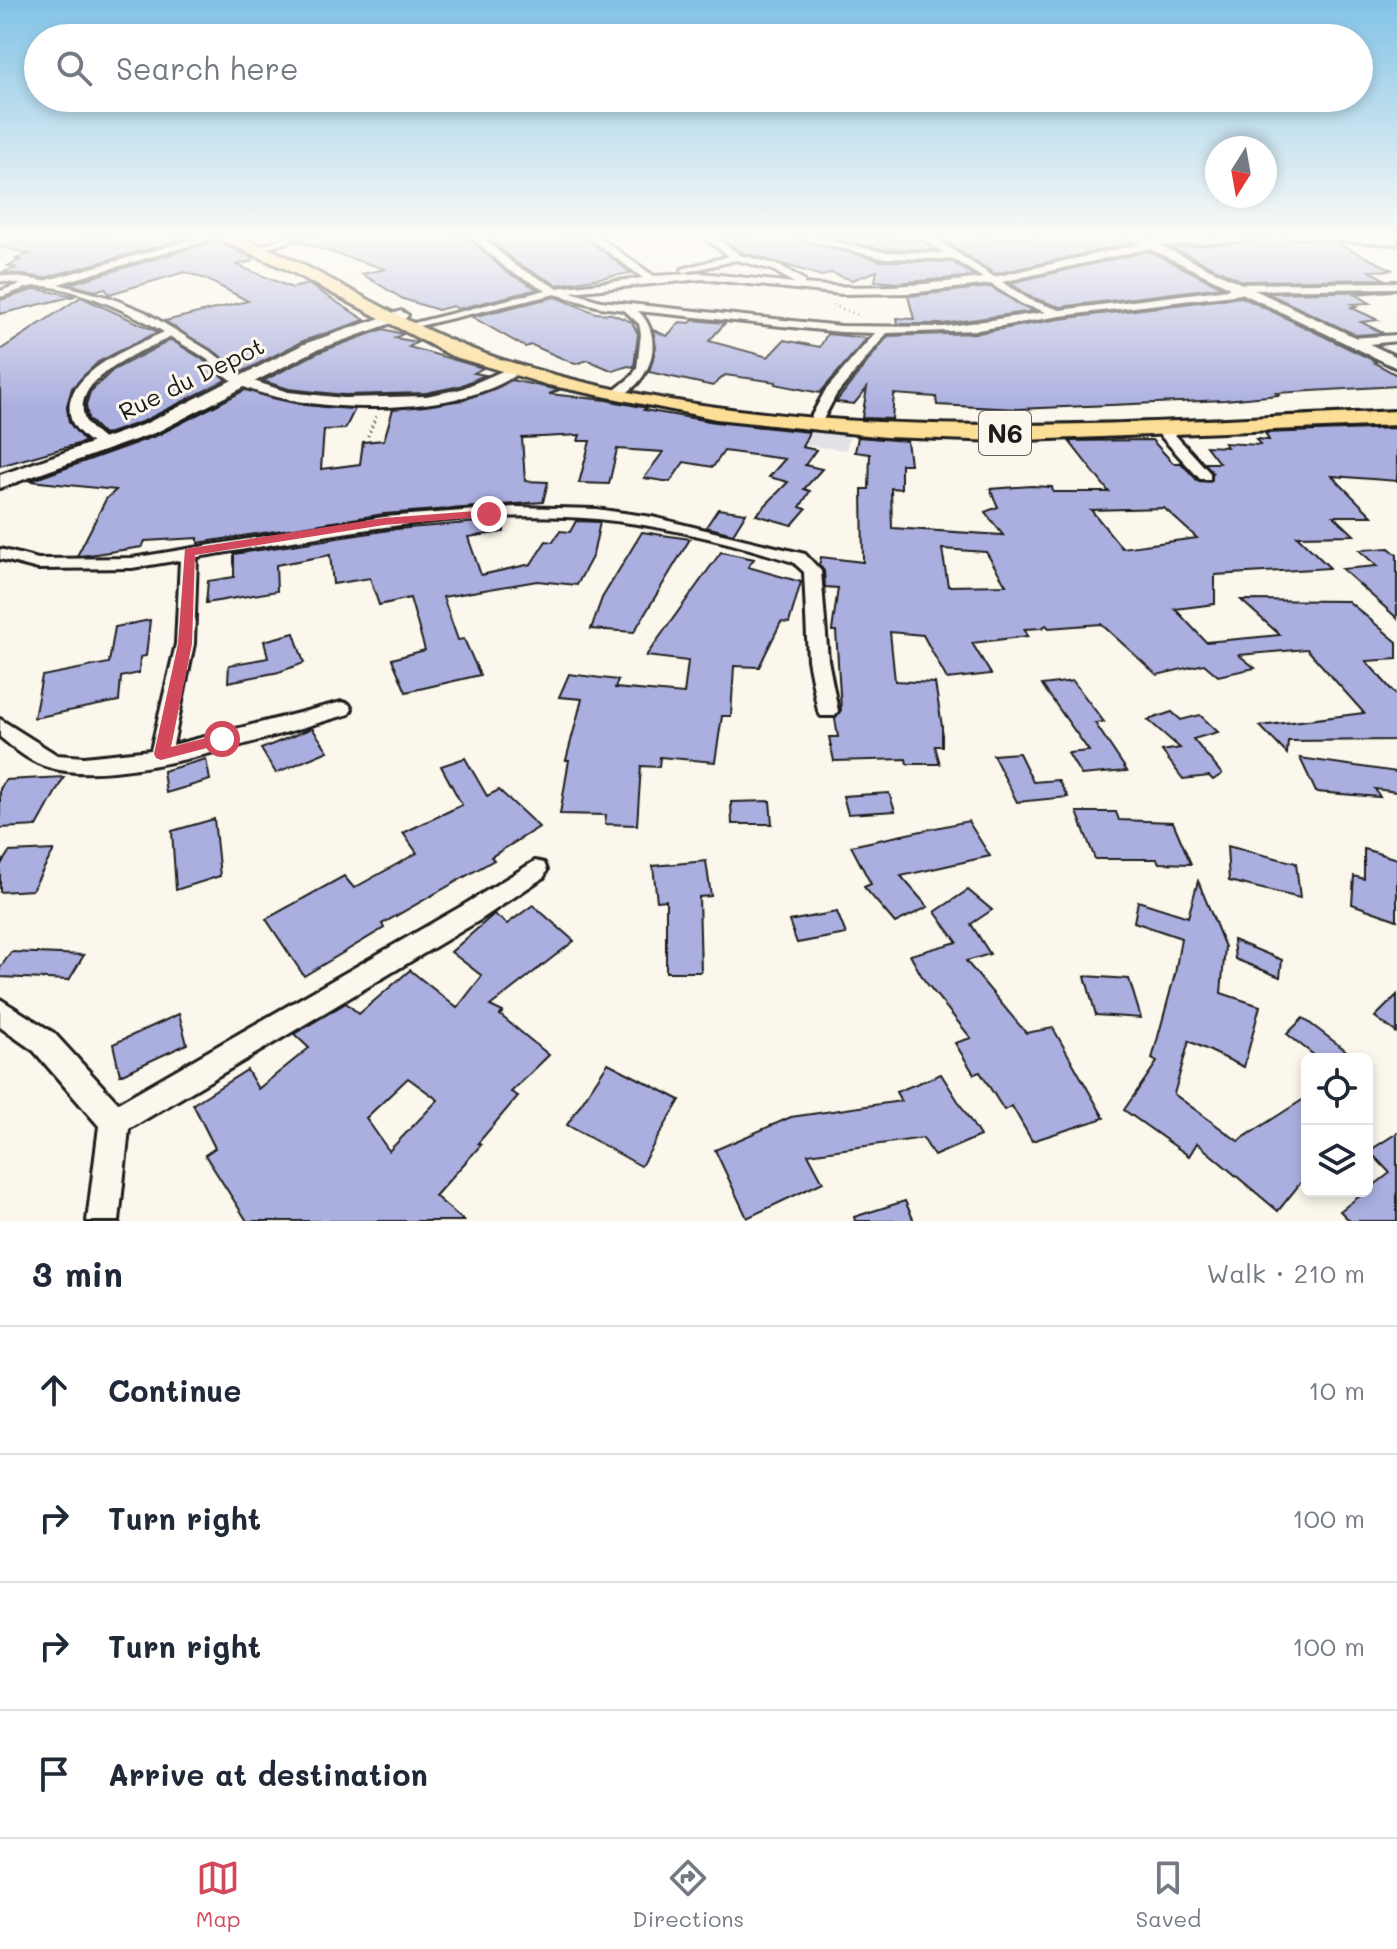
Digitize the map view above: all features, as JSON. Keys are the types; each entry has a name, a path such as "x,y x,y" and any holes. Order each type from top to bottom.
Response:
{"highway":[{"name":"N6","path":"352,295 464,353 516,370 621,390"},
{"name":"N6","path":"404,321 505,357 692,409 941,433 1395,413"},
{"name":"N6","path":"1034,428 1161,428 1395,413"}],"street":[{"path":"87,295 141,314 209,356 242,381 312,398 382,403 450,396 516,370"},
{"path":"404,321 535,295"},
{"path":"572,295 628,308 778,324 884,329 978,327 1193,295"},
{"path":"1016,295 1026,302 1060,313"},
{"path":"1250,295 1397,363"},
{"path":"621,390 643,368 647,334 644,323 628,308"},
{"name":"Rue du Depot","path":"0,482 151,428 310,347 404,321"},
{"path":"815,420 849,369 884,329"},
{"path":"104,446 79,423 77,407 84,384 106,365 170,333"},
{"path":"1351,342 1397,338"},
{"path":"1161,428 1205,476"},
{"path":"0,554 38,564 132,563 384,522 515,512 596,514 652,522 773,550 799,558 812,571 818,660 828,711"},
{"path":"161,754 185,644 189,552"},
{"path":"0,726 37,755 58,762 96,764 161,754 342,709"},
{"path":"115,1121 471,913 535,870"},
{"path":"0,1011 44,1042 115,1121 103,1221"}],"path":[{"path":"815,295 884,329"}],"shaded area":[{"path":"738,421 850,433 846,450 785,443 729,442"}],"building":[{"path":"16,295 75,296 0,314 0,300"},
{"path":"237,295 325,295 365,320 303,341 242,372 165,321 248,301"},
{"path":"396,295 514,295 458,309 453,306 438,310"},
{"path":"1004,295 1033,311 943,324 898,324 897,318 914,319 908,296"},
{"path":"1028,295 1157,295 1060,307"},
{"path":"1271,295 1357,295 1370,303 1352,304 1358,307 1350,307 1378,320 1361,322 1383,333 1356,335"},
{"path":"81,297 158,332 98,362 72,388 67,406 69,422 85,442 0,466 0,350"},
{"path":"555,297 596,313 612,314 632,322 638,334 634,367 613,371 588,360 575,364 532,345 525,347 472,317"},
{"path":"1242,297 1377,362 1373,362 1397,375 1397,386 1276,393 1279,395 1225,400 1018,409 937,405 936,397 894,394 892,419 862,418 867,388 854,404 836,402 888,336 978,333 1060,319"},
{"path":"693,320 725,323 709,341 768,357 784,340 820,347 827,334 867,338 820,393 776,382 725,375 713,386 649,372 656,347 653,330 667,336 680,322 690,323"},
{"path":"383,329 403,334 395,338 418,342 409,347 483,368 474,373 485,375 460,386 426,393 344,395 289,389 263,381 317,353"},
{"path":"171,340 202,359 226,380 144,421 104,435 88,419 86,405 90,392 113,370"},
{"path":"511,380 559,390 549,394 606,400 715,422 809,432 802,447 816,450 805,465 822,469 804,489 810,491 800,507 806,509 792,525 756,515 788,482 769,477 785,459 724,451 713,467 684,462 670,482 644,478 663,452 617,449 609,484 579,483 590,441 578,441 580,435 522,438 525,481 548,482 543,502 384,514 198,543 198,538 145,541 142,547 77,556 106,499 116,490 30,481 158,435 245,390 305,405 355,409 345,429 324,430 321,469 360,464 363,442 384,440 393,409 464,400"},
{"path":"1397,428 1397,481 1332,476 1372,516 1334,516 1354,535 1297,536 1330,568 1215,575 1215,604 1175,609 1206,642 1280,635 1241,600 1348,601 1397,642 1397,659 1366,661 1397,696 1397,740 1288,741 1287,754 1260,726 1364,713 1307,649 1239,655 1255,668 1218,676 1204,664 1157,675 1101,624 1049,628 1046,625 1024,629 1028,636 972,643 991,674 947,679 923,635 890,632 895,681 935,683 942,726 942,746 935,746 940,764 907,764 906,759 834,761 829,737 838,737 835,719 841,710 836,631 832,631 838,588 825,587 824,571 819,565 821,557 863,562 862,489 869,489 870,454 855,452 858,437 907,441 910,464 901,464 901,489 891,488 892,528 1003,535 985,512 998,507 990,489 1031,486 1052,487 1053,492 1109,492 1069,441 1152,440 1173,463 1181,463 1198,481 1210,482 1213,473 1205,463 1219,463 1206,446 1227,447 1224,443 1260,445 1256,439 1269,440 1265,433","holes":["1164,508 1197,538 1122,548 1091,510","942,549 986,552 1006,585 948,586"]},
{"path":"718,509 746,513 733,534 706,527"},
{"path":"504,520 504,532 468,537 481,575 531,564 546,541 553,542 560,531 570,532 576,521 600,522 593,555 577,585 537,581 443,597 458,640 464,639 480,675 406,692 392,659 425,650 410,598 379,605 370,578 333,584 330,555 276,565 277,591 206,603 208,581 234,577 234,554 396,529"},
{"path":"642,532 690,539 634,632 591,629 602,598"},
{"path":"1389,548 1397,555 1397,618 1342,569 1377,566 1359,550"},
{"path":"721,552 754,559 748,567 801,582 789,623 781,622 759,667 734,666 731,716 722,716 715,762 660,757 659,767 641,766 637,825 605,824 606,815 560,814 569,760 566,760 582,699 559,697 569,674 618,680 615,688 684,694 688,661 646,656"},
{"path":"150,620 146,656 140,657 139,673 121,677 119,701 34,718 42,676 109,663 115,627"},
{"path":"294,633 304,663 279,672 228,682 229,665 268,658 264,641"},
{"path":"1073,681 1104,722 1095,723 1127,771 1081,775 1068,753 1089,751 1042,685"},
{"path":"1172,712 1181,720 1200,715 1218,732 1193,739 1222,774 1213,780 1209,776 1183,779 1162,751 1180,748 1148,720"},
{"path":"312,728 328,751 276,773 261,749"},
{"path":"1019,753 1033,782 1058,780 1068,797 1017,802 993,755"},
{"path":"465,758 487,796 499,790 539,827 491,857 494,860 382,924 384,928 304,976 266,919 344,876 354,888 417,853 403,833 462,805 441,766"},
{"path":"1300,758 1397,772 1397,792 1375,789 1380,797 1316,792"},
{"path":"206,759 210,780 166,793 163,771"},
{"path":"64,777 37,826 0,828 0,789 5,780"},
{"path":"889,793 895,811 848,814 843,796"},
{"path":"770,801 772,824 732,824 731,802"},
{"path":"1077,812 1116,812 1119,820 1173,822 1191,864 1159,863 1157,859 1095,859"},
{"path":"214,819 220,876 176,890 172,831"},
{"path":"968,821 990,856 901,876 928,907 895,923 864,887 871,884 851,846"},
{"path":"1227,846 1296,863 1300,898 1229,881"},
{"path":"1364,849 1397,859 1397,920 1352,904 1354,876 1364,879"},
{"path":"54,850 32,890 0,892 0,866 9,852"},
{"path":"706,861 711,896 699,897 701,972 666,972 666,900 657,901 653,866"},
{"path":"1198,881 1225,947 1221,993 1260,1006 1244,1067 1189,1041 1174,1094 1238,1141 1301,1101 1301,1182 1278,1211 1197,1143 1189,1156 1124,1110 1157,1062 1152,1059 1175,974 1181,938 1134,922 1138,901 1188,917"},
{"path":"968,890 992,910 971,924 990,954 966,961 1026,1033 1053,1028 1104,1118 1032,1141 1012,1106 1004,1110 980,1072 974,1074 955,1043 971,1038 924,980 910,955 957,942 935,912"},
{"path":"533,905 574,941 490,1006 503,1012 500,1015 549,1055 511,1092 518,1096 478,1143 481,1145 435,1196 464,1221 247,1221 205,1155 215,1148 193,1104 247,1070 258,1089 309,1048 294,1034 346,1003 359,1014 410,970 457,1008 482,976 451,952 494,914 507,924","holes":["408,1078 438,1100 389,1151 366,1118"]},
{"path":"837,912 846,934 797,943 789,921"},
{"path":"1233,940 1282,960 1280,977 1235,959"},
{"path":"11,952 84,955 69,980 0,977 0,968"},
{"path":"1085,976 1129,979 1141,1018 1096,1015"},
{"path":"1397,995 1397,1033 1375,1017"},
{"path":"179,1014 187,1044 120,1075 113,1044"},
{"path":"1303,1018 1349,1053 1311,1053 1287,1034"},
{"path":"608,1063 680,1100 641,1166 567,1125"},
{"path":"941,1074 980,1136 934,1156 923,1138 808,1154 823,1182 747,1218 715,1150 791,1117 901,1101 896,1092"},
{"path":"1397,1133 1397,1221 1350,1221 1340,1211 1358,1197 1373,1197 1373,1186 1390,1173 1373,1155 1373,1148"},
{"path":"905,1201 914,1221 855,1221 854,1217"}],"route":[{"path":"222,739 161,754 185,644 189,552 384,522 489,514"}]}
